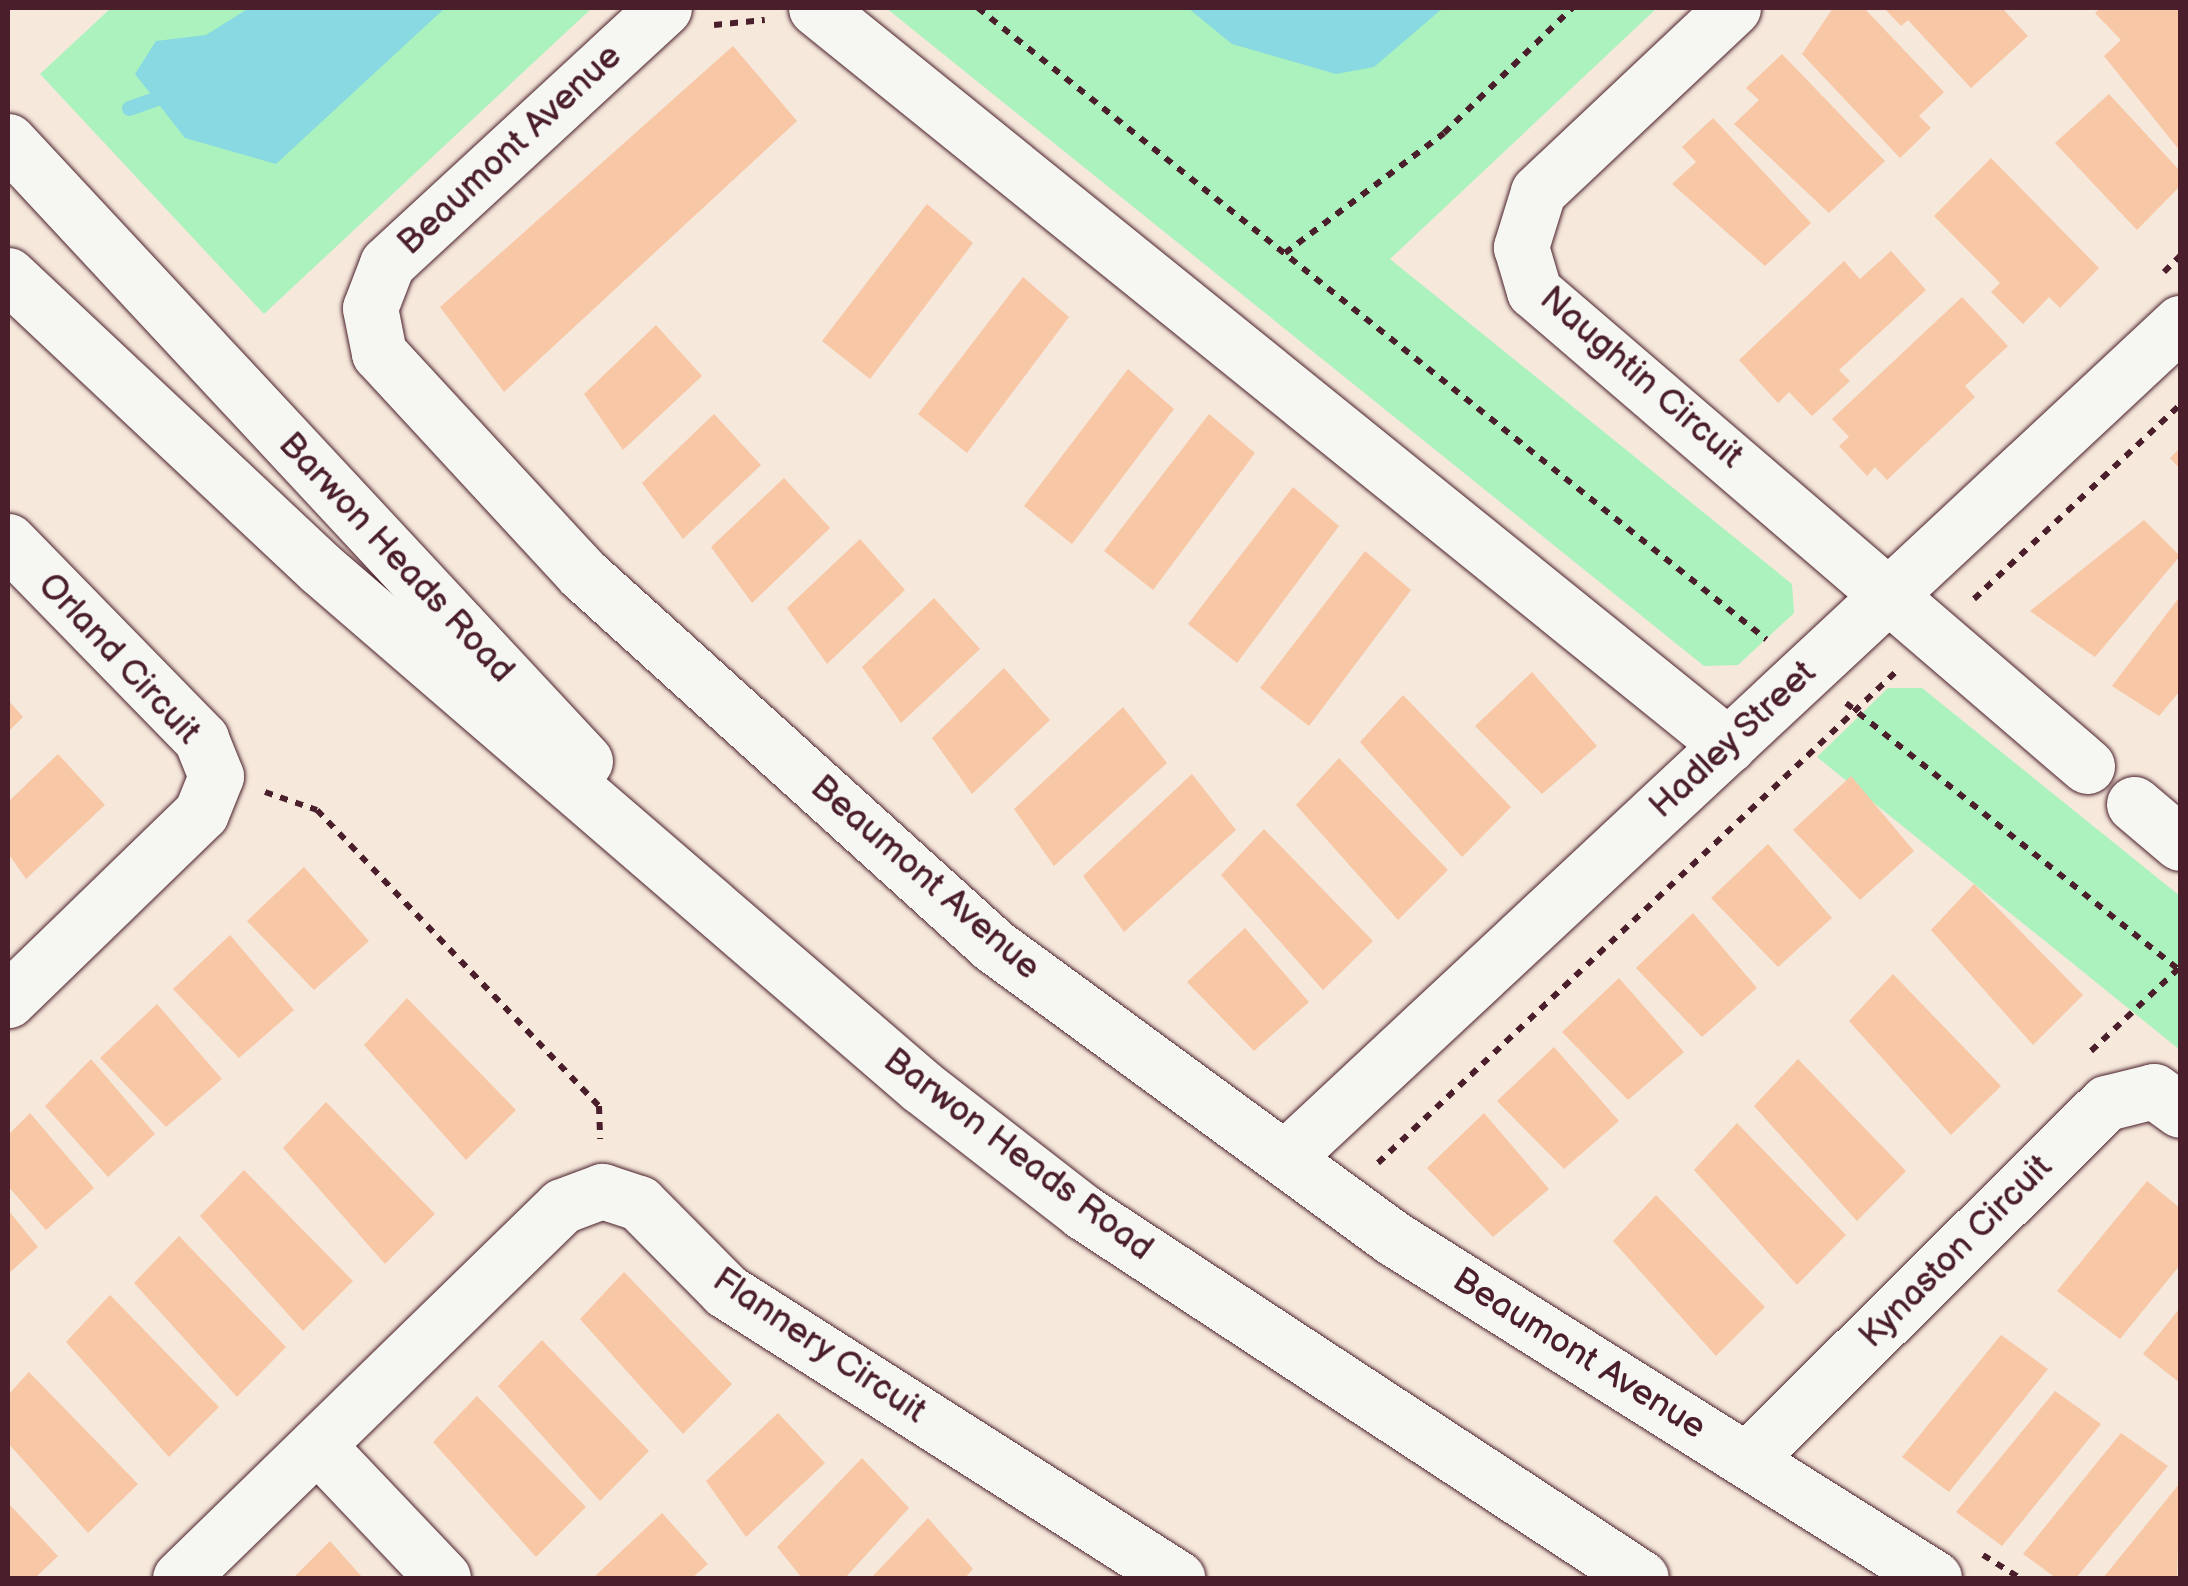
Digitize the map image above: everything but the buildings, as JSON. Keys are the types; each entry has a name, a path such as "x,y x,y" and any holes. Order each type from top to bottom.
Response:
{"street":[{"name":"Naughtin Circuit","path":"1734,8 1538,192 1521,247 1534,291 1892,592 1932,637 2086,766"},
{"path":"798,20 1728,745"},
{"name":"Beaumont Avenue","path":"684,21 387,264 370,308 379,353 583,574 994,946 1393,1238 1934,1578"},
{"name":"Barwon Heads Road","path":"8,141 786,974"},
{"name":"Barwon Heads Road","path":"8,274 320,568 786,974 1083,1212 1641,1578"},
{"name":"Hadley Street","path":"1286,1158 2180,322"},
{"name":"Orland Circuit","path":"8,541 201,739 216,776 201,813 8,1000"},
{"path":"2134,804 2180,844"},
{"name":"Kynaston Circuit","path":"1748,1458 2106,1103 2154,1090 2180,1110"},
{"path":"180,1578 562,1206 602,1190"},
{"name":"Flannery Circuit","path":"602,1190 639,1203 726,1291 1176,1578"},
{"name":"Barwon Heads Road","path":"1257,1324 1594,1578"},
{"path":"318,1445 443,1578"}],"path":[{"path":"978,8 2180,971"},
{"path":"1285,253 1444,133 1572,8"},
{"path":"684,21 798,20"},
{"path":"1374,1166 2180,405"},
{"path":"216,776 318,810 599,1106 602,1190"}],"green space":[{"path":"111,8 592,8 264,314 40,74"},
{"path":"886,8 1657,8 1390,259 1792,584 1794,613 1738,665 1704,666"},
{"path":"1888,688 1922,688 2180,896 2180,1050 1817,757"}],"water":[{"path":"249,8 445,8 276,164 185,138 135,74 156,41 206,35"},
{"path":"1188,8 1443,8 1374,67 1336,74 1232,44"}],"waterway":[{"path":"129,108 174,92"}]}
